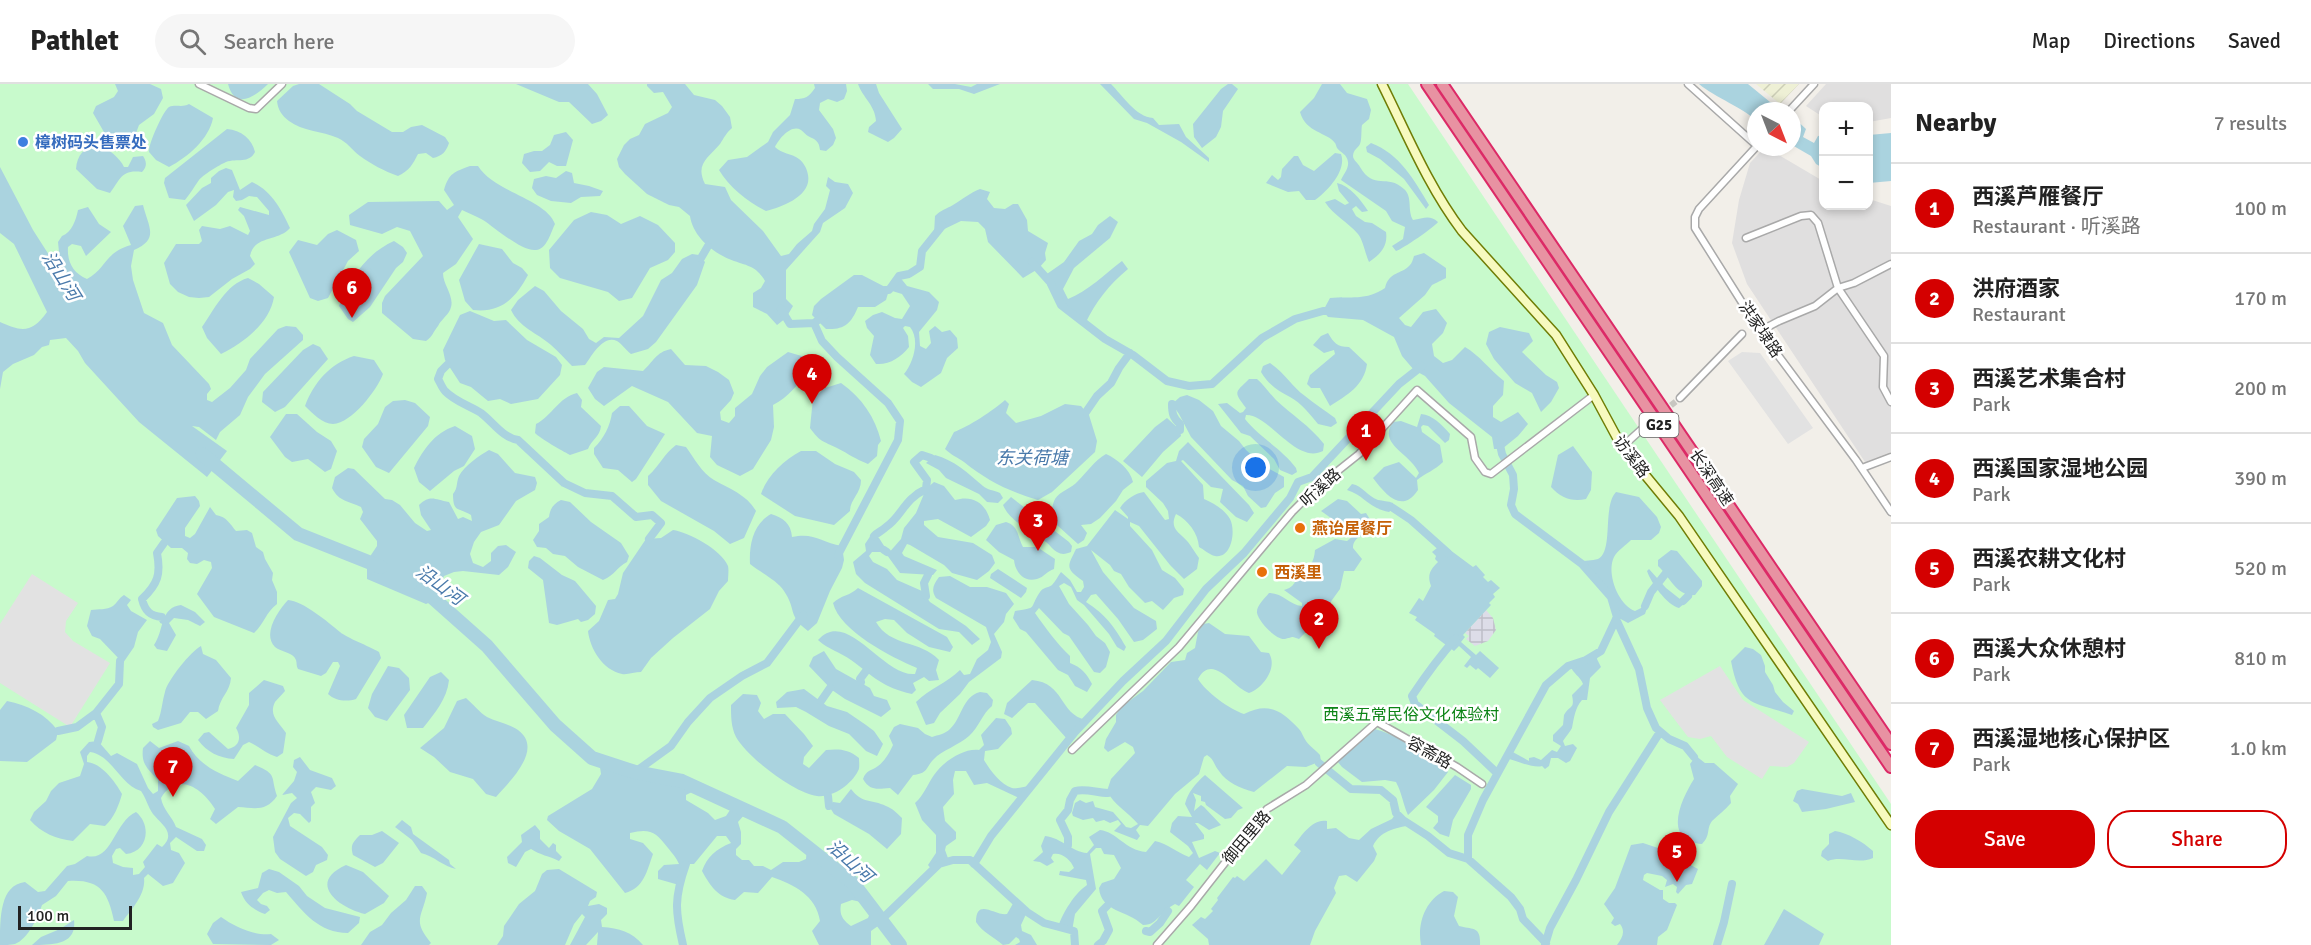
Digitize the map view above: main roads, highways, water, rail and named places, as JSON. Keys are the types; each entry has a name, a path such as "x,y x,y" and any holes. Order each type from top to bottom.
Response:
{"highway":[{"name":"长深高速","path":"1427,84 1891,767"},
{"name":"长深高速","path":"1442,84 1891,744"}],"water":[{"path":"115,84 150,84 161,89 163,98 154,114 139,125 132,144 119,148 112,146 93,113 96,106 114,97 118,91"},
{"path":"228,84 268,84 258,93 241,99 231,92"},
{"path":"319,84 392,132 403,132 411,127 422,125 445,137 449,143 448,146 441,155 433,158 426,153 418,154 405,172 398,176 393,174 364,159 341,140 300,127 284,117 277,101 293,86"},
{"path":"516,84 588,84 597,94 608,115 592,124 569,102 559,102"},
{"path":"647,84 685,84 694,95 715,100 722,106 730,117 732,128 704,162 702,177 705,184 725,187 731,200 763,231 781,256 789,254 812,231 814,224 825,209 830,190 826,186 828,177 835,182 848,184 853,193 845,208 823,223 820,232 786,270 786,299 793,306 786,318 777,325 767,314 753,307 753,293 761,288 765,281 759,273 712,249 695,231 690,216 679,207 669,205 647,194 619,167 617,159 624,145 639,135 645,124 668,113 672,107 663,92 654,93"},
{"path":"814,84 846,84 847,91 844,99 837,102 828,99 820,103 819,110 833,129 836,138 833,145 826,151 820,150 817,141 801,130 793,129 782,137 775,147 796,157 804,164 808,182 801,195 780,207 766,211 740,194 719,170 728,160 747,157 768,142 773,132 790,115 795,99 809,95 815,88"},
{"path":"858,84 876,84 879,93 902,129 888,142 868,132 869,127 876,121 875,115"},
{"path":"928,84 955,84 971,87 977,84 1000,84 974,94 959,89 933,89"},
{"path":"1100,84 1111,84 1135,110 1153,118 1159,125 1179,124 1186,137 1209,158 1209,162 1181,142 1147,123 1134,119"},
{"path":"1228,84 1238,89 1223,111 1221,127 1216,137 1202,148 1194,137 1193,124 1221,89"},
{"path":"1322,84 1340,84 1347,93 1367,99 1371,110 1369,119 1362,125 1361,142 1353,156 1365,174 1376,180 1398,184 1404,189 1407,192 1413,220 1429,218 1438,222 1399,250 1396,251 1392,246 1403,239 1405,227 1392,221 1386,211 1341,180 1348,167 1346,157 1331,139 1312,128 1303,119 1300,112 1314,98"},
{"path":"1699,84 1748,84 1770,102 1747,102 1747,113"},
{"path":"189,104 213,118 211,126 197,147 169,167 156,160 149,152 151,143 166,110 169,107"},
{"path":"1801,124 1806,129 1803,137 1814,143 1819,136 1819,166 1811,156 1801,150"},
{"path":"227,129 237,131 249,139 255,152 252,156 226,162 211,170 199,180 185,200 169,198 164,183 165,178"},
{"path":"566,132 573,140 566,166 557,166 549,162 540,171 530,172 522,163 524,154 542,151 550,145 554,135"},
{"path":"1891,133 1891,181 1873,183 1873,135"},
{"path":"1371,143 1390,154 1405,169 1429,205 1426,209 1404,179 1380,159 1367,152 1366,147"},
{"path":"98,145 106,148 120,160 124,167 128,167 133,157 143,156 146,162 145,168 142,172 125,174 110,193 97,189 76,169 82,152"},
{"path":"1335,153 1341,154 1339,173 1331,186 1315,200 1306,200 1299,191 1288,192 1266,183 1272,175 1278,180 1282,169 1294,156 1298,156 1303,165 1314,171"},
{"path":"470,166 478,166 496,183 541,208 550,215 555,224 543,247 530,250 483,220 462,210 458,217 473,239 456,264 443,273 451,301 450,310 426,341 413,339 382,313 382,303 385,296 423,256 410,231 397,227 382,234 350,225 349,215 368,202 439,201 447,210 454,205 444,190 448,180 456,172"},
{"path":"0,167 33,230 49,255 56,257 59,252 58,242 71,229 78,210 88,207 99,224 111,232 86,256 81,246 72,244 68,247 72,266 78,274 87,279 116,252 131,245 123,226 135,206 143,205 150,236 142,246 134,250 131,266 133,280 144,313 163,323 172,345 209,384 211,389 207,394 207,400 212,402 230,388 246,370 250,359 278,329 286,326 296,327 303,335 303,340 265,374 248,397 240,415 220,432 216,440 199,427 192,426 227,451 207,477 139,422 85,363 66,338 50,340 49,345 42,347 34,355 13,364 3,372 0,389 0,322 15,328 26,329 36,324 47,312 14,244 0,233"},
{"path":"226,168 232,170 240,190 252,182 265,190 279,208 290,228 252,249 250,256 255,264 250,269 232,279 209,297 189,297 178,292 170,284 164,263 176,244 199,244 202,241 199,230 202,226 220,229 230,226 248,235 250,231 244,216 238,210 240,207 269,215 269,211 257,197 249,196 236,201 233,197 234,190 228,192 216,205 194,221 186,205 202,188 211,183 211,178"},
{"path":"566,171 572,173 574,183 603,191 600,196 581,197 571,203 551,201 537,195 532,188 534,179 546,176 556,178"},
{"path":"1337,183 1351,190 1368,211 1362,212 1356,206 1352,209 1356,216 1386,232 1383,249 1369,262 1358,234 1325,202 1335,199 1345,205 1349,203 1339,191"},
{"path":"980,189 990,192 987,199 994,208 1005,209 1018,204 1027,220 1028,231 1048,243 1045,253 1046,260 1038,269 1023,278 988,242 985,229 978,222 961,221 934,234 935,216"},
{"path":"591,212 607,215 621,224 640,216 658,225 675,243 675,252 668,260 650,268 632,298 619,301 608,292 560,278 550,268 549,250 574,220"},
{"path":"1110,216 1118,222 1110,238 1074,268 1063,289 1068,299 1089,287 1122,261 1128,269 1104,294 1085,324 1061,305 1044,276 1064,262 1079,241 1092,234 1098,225"},
{"path":"337,230 356,240 359,251 348,261 328,298 318,301 310,298 289,252 298,240 317,245 328,234"},
{"path":"394,241 407,253 403,262 396,268 370,307 353,322 339,306 348,286 368,259"},
{"path":"479,244 502,249 513,263 528,275 518,291 506,303 492,309 473,310 465,301 459,280"},
{"path":"1424,253 1446,268 1446,278 1432,285 1425,295 1399,318 1405,325 1411,327 1423,312 1436,309 1447,323 1443,333 1432,344 1434,356 1443,363 1452,360 1465,347 1504,381 1503,395 1493,406 1493,417 1501,422 1518,412 1528,424 1502,449 1494,449 1492,437 1449,403 1425,376 1414,370 1402,356 1394,337 1363,320 1328,317 1323,311 1330,298 1371,295 1385,288 1392,276 1410,265 1414,256"},
{"path":"692,254 699,255 705,262 697,285 656,342 648,349 631,354 617,341 607,341 598,347 585,365 572,366 551,345 519,321 511,310 518,300 535,286 544,291 561,311 583,329 589,339 596,343 604,337 619,338 643,316 661,280 672,273 682,259"},
{"path":"854,275 862,275 889,289 899,276 907,286 929,292 939,302 937,310 919,332 920,346 926,349 931,343 929,331 935,326 942,332 950,330 957,338 958,348 947,358 941,373 921,387 904,374 911,363 915,344 910,327 903,328 908,336 909,347 899,357 890,362 876,364 870,355 874,336 867,328 865,321 882,312 902,319 910,306 902,294 889,290 886,300 875,307 858,307 850,322 838,328 826,329 812,315 814,306 821,299"},
{"path":"248,278 274,297 271,306 261,324 254,331 221,354 207,338 202,327 227,292 240,281"},
{"path":"470,311 494,321 506,320 527,340 556,357 562,365 560,375 538,399 511,404 500,399 488,401 471,387 460,383 445,360 443,350 460,315"},
{"path":"1500,327 1529,333 1533,341 1522,352 1546,375 1557,382 1559,388 1551,402 1541,412 1532,393 1515,383 1494,359 1486,344 1489,332"},
{"path":"1328,333 1336,344 1349,347 1367,364 1358,384 1330,406 1320,388 1311,388 1307,384 1310,375 1335,354 1334,350 1324,353 1313,345 1321,336"},
{"path":"313,344 320,347 328,359 285,407 275,412 262,402 263,392 303,350"},
{"path":"671,349 685,365 706,366 729,380 734,393 720,412 721,420 729,423 735,416 735,408 752,394 767,367 788,352 805,357 810,372 773,405 774,427 771,440 753,469 740,476 717,465 710,457 712,436 697,433 668,402 632,386 604,406 595,399 588,388 597,372 604,367 643,371 658,355"},
{"path":"354,356 374,360 383,374 370,397 356,412 340,422 333,424 325,422 305,406 313,389 324,375 337,364"},
{"path":"1270,363 1300,392 1335,418 1337,423 1331,427 1318,424 1298,402 1270,384 1261,372 1263,366"},
{"path":"1249,379 1257,379 1276,400 1324,444 1323,451 1313,453 1303,451 1264,422 1246,415 1245,419 1296,468 1297,472 1292,475 1280,470 1274,459 1250,436 1241,433 1218,404 1227,403 1240,413 1243,412 1246,408 1237,392"},
{"path":"841,383 855,395 871,416 881,441 878,445 877,456 868,464 822,441 810,428 813,398 825,388"},
{"path":"577,393 582,400 581,407 601,426 588,449 570,455 535,433 536,424 565,398"},
{"path":"1187,395 1199,400 1213,411 1221,426 1246,450 1264,466 1284,477 1284,487 1275,493 1266,507 1261,508 1248,496 1243,486 1232,480 1191,437 1172,404 1180,397"},
{"path":"405,400 415,403 430,417 428,426 389,473 376,467 362,447 364,439 378,424 385,407 393,401"},
{"name":"东关荷塘","path":"1005,400 1009,404 1006,413 1016,423 1041,416 1065,404 1081,406 1089,415 1097,441 1095,452 1052,492 1038,500 990,480 945,449 954,432 981,418"},
{"path":"620,406 629,406 647,426 665,434 632,482 618,470 603,468 594,454 594,448 606,432 612,413"},
{"path":"286,414 297,414 331,441 337,451 331,469 325,472 308,459 292,462 285,457 270,437"},
{"path":"1421,414 1433,418 1440,424 1450,434 1449,440 1445,443 1428,426 1421,427 1422,432 1440,445 1443,462 1417,480 1418,490 1412,497 1406,501 1400,501 1389,496 1373,478 1384,467 1399,462 1416,478 1419,473 1392,443 1389,430 1393,422 1401,421 1417,427"},
{"path":"1167,418 1180,430 1181,436 1163,452 1142,477 1123,461 1155,427"},
{"path":"455,426 472,436 475,449 464,466 454,471 430,491 419,482 414,468 430,443 441,433"},
{"path":"1188,442 1254,513 1247,522 1236,517 1220,502 1223,489 1211,487 1183,460 1181,461 1203,485 1204,499 1219,507 1228,516 1233,530 1229,549 1221,556 1215,556 1199,547 1192,528 1176,514 1174,527 1199,558 1197,569 1184,579 1139,526 1130,522 1130,526 1152,550 1162,570 1175,578 1184,589 1183,595 1174,598 1163,610 1152,601 1145,603 1129,587 1121,574 1114,571 1091,550 1103,572 1134,608 1156,621 1157,629 1143,640 1134,642 1096,594 1091,595 1086,602 1104,616 1113,627 1126,647 1124,651 1117,647 1109,634 1077,600 1071,587 1064,583 1059,586 1069,604 1096,636 1105,643 1110,652 1106,667 1100,673 1094,672 1069,636 1063,633 1039,608 1035,613 1070,656 1070,663 1088,677 1092,684 1087,692 1075,686 1068,675 1058,670 1026,632 1020,629 1013,618 1015,611 1032,607 1041,590 1052,585 1061,572 1070,580 1077,592 1081,592 1084,587 1083,581 1070,570 1069,566 1076,549 1087,546 1115,510 1128,519 1120,508 1134,495 1144,492 1165,520 1169,519 1168,511 1146,487 1146,481 1167,463 1176,461 1179,451"},
{"path":"676,445 686,447 698,465 710,477 738,493 752,505 756,511 744,538 730,544 714,531 661,501 648,485 648,476"},
{"path":"1573,446 1592,472 1591,490 1586,499 1567,498 1551,487 1558,455"},
{"path":"489,450 498,454 515,473 535,477 537,483 535,490 516,501 499,525 481,532 474,542 470,554 473,563 483,567 491,561 491,553 498,546 506,545 516,552 508,567 499,575 463,571 444,576 435,600 426,604 367,579 367,561 377,546 377,541 360,519 363,512 361,507 341,499 335,493 332,488 335,477 348,468 354,469 385,499 400,505 415,523 427,531 431,530 421,515 419,505 430,499 449,502 458,519 463,517 472,521 471,515 455,507 453,494 461,472 472,461"},
{"path":"801,451 816,451 835,464 854,472 861,480 850,511 834,525 795,516 761,494 767,481 777,469"},
{"path":"1106,454 1122,465 1133,482 1123,490 1100,518 1091,524 1081,525 1087,533 1084,540 1078,544 1048,517 1057,496 1075,483"},
{"path":"935,455 955,464 985,487 1000,493 1003,498 998,503 987,502 979,494 946,478 939,470 926,463"},
{"path":"934,482 944,486 955,500 967,498 977,501 988,514 990,520 986,526 971,537 938,519 924,521 924,525 938,537 973,543 992,555 995,563 977,580 952,573 944,565 907,544 902,553 904,556 937,570 933,575 900,573 887,555 901,539 904,528 916,513 926,489"},
{"path":"1352,484 1378,500 1393,503 1395,507 1389,512 1376,508 1347,490"},
{"path":"1616,492 1639,497 1657,517 1661,527 1659,533 1651,540 1631,540 1614,557 1613,580 1623,602 1635,611 1645,606 1647,608 1645,614 1628,623 1617,617 1611,597 1579,562 1598,559 1603,554 1606,547 1610,508"},
{"path":"195,496 200,506 185,528 185,536 190,538 195,534 210,507 216,515 226,519 236,531 247,530 252,533 256,547 263,552 273,573 272,580 277,592 277,604 254,633 214,617 197,594 212,568 211,562 204,560 197,564 190,563 187,559 188,553 182,548 171,548 158,536 156,530 177,498"},
{"path":"1011,497 1069,542 1072,546 1071,552 1061,554 1057,552 1016,521 1003,505"},
{"path":"1338,499 1347,501 1361,514 1366,513 1373,524 1373,529 1357,539 1354,544 1353,548 1362,559 1354,571 1344,571 1340,589 1327,607 1320,613 1307,616 1302,621 1306,626 1306,632 1299,639 1280,638 1261,621 1257,613 1258,608 1269,593 1302,606 1302,603 1284,590 1293,585 1313,561 1315,550 1335,539 1347,541 1352,537 1352,531 1321,511"},
{"path":"561,500 570,502 591,522 621,543 629,556 627,562 607,578 603,580 578,567 565,556 553,554 546,548 537,547 533,540 539,531 539,524 549,517 552,507"},
{"path":"771,514 786,522 792,537 812,537 842,546 844,560 842,568 817,623 808,631 797,621 781,587 750,564 753,536 760,523"},
{"path":"1006,522 1016,529 1023,547 1037,547 1055,559 1054,569 1037,579 1024,578 1016,568 1014,560 999,552 986,540 996,525"},
{"path":"673,530 695,538 719,554 728,566 728,581 719,591 710,609 651,658 641,672 624,674 615,672 599,658 591,645 588,631 599,621 608,600 615,599 623,573 646,539 661,538"},
{"path":"871,535 879,538 886,549 882,552 872,552 869,556 873,562 887,569 897,580 922,591 930,602 966,626 980,639 972,645 959,632 939,629 865,583 856,574 853,562 866,551 865,544"},
{"path":"1442,544 1473,567 1476,565 1488,582 1491,580 1500,588 1493,594 1495,597 1489,603 1491,605 1463,635 1465,637 1461,642 1476,655 1480,651 1499,668 1490,678 1478,668 1476,670 1470,665 1467,668 1464,666 1471,657 1459,646 1454,651 1415,620 1417,617 1409,613 1419,598 1423,601 1431,586 1430,573 1438,562 1432,552"},
{"path":"1671,550 1677,551 1702,581 1702,586 1695,595 1679,590 1658,566 1658,560"},
{"path":"534,556 575,581 596,606 595,614 581,622 578,619 557,625 549,623 543,580 528,568 529,561"},
{"path":"998,569 1027,588 1021,598 990,578 991,574"},
{"path":"1649,569 1666,588 1685,603 1679,608 1665,598 1649,576 1647,571"},
{"path":"950,576 970,587 987,587 1006,593 1014,604 994,634 1002,652 1001,658 969,682 940,713 934,723 926,725 916,702 960,670 964,675 970,674 977,659 988,650 991,642 986,627 934,595 934,585 939,577"},
{"path":"858,588 947,637 953,647 950,652 929,647 907,633 894,620 885,619 876,622 889,636 924,649 939,660 936,670 939,680 929,681 924,677 913,683 916,690 912,694 902,691 879,681 851,660 818,640 829,632 841,632 853,637 890,665 903,672 915,674 917,668 868,642 845,623 838,613 833,603"},
{"path":"124,595 131,600 127,605 131,611 147,620 138,632 134,647 123,663 100,639 92,636 87,626 91,610 111,607"},
{"path":"288,600 308,608 343,634 379,652 381,658 356,699 341,700 328,694 340,666 338,662 333,662 326,673 321,676 298,669 294,657 275,647 271,642 273,623"},
{"path":"181,605 195,612 205,622 200,626 188,620 174,618 169,623 176,635 167,651 157,649 154,645 163,620 169,610"},
{"path":"1209,623 1225,634 1249,636 1261,652 1269,653 1272,665 1264,682 1249,693 1217,670 1210,669 1198,679 1206,689 1218,700 1244,714 1267,708 1280,713 1300,730 1307,743 1320,755 1321,761 1306,767 1287,766 1254,792 1226,779 1207,755 1204,757 1199,774 1175,794 1148,826 1140,825 1136,830 1140,836 1137,840 1114,831 1121,824 1118,820 1110,823 1104,820 1096,822 1093,818 1083,820 1073,816 1075,803 1080,800 1086,803 1093,801 1095,807 1113,812 1126,827 1131,828 1138,824 1107,791 1111,779 1135,753 1133,747 1125,742 1108,752 1104,748 1106,739 1116,722 1116,715 1121,707 1143,691 1171,662 1185,660 1187,653 1195,648 1198,632 1203,624"},
{"path":"201,646 203,654 216,660 231,678 218,711 206,719 198,712 190,712 181,723 158,730 152,724 158,721 167,687 186,660"},
{"path":"1745,647 1761,655 1765,672 1775,692 1794,711 1792,715 1751,701 1739,688 1731,661"},
{"path":"824,651 836,669 870,688 874,696 887,700 891,709 881,717 832,690 809,666 813,657"},
{"path":"1598,653 1597,659 1601,667 1590,678 1587,700 1582,700 1580,703 1572,728 1563,741 1565,746 1573,744 1577,748 1570,761 1566,763 1558,758 1551,758 1549,766 1545,769 1542,766 1505,758 1509,750 1529,761 1529,758 1534,757 1541,760 1552,750 1557,752 1561,746 1553,741 1553,735 1563,725 1564,715 1572,705 1572,695 1583,684 1570,665"},
{"path":"388,666 399,668 409,678 410,690 387,721 375,717 368,708 372,694"},
{"path":"441,672 449,680 440,706 423,728 407,728 404,715 430,677"},
{"path":"264,680 283,686 285,691 273,707 276,719 286,733 283,753 277,757 249,742 243,745 234,759 218,756 205,748 198,740 204,733 209,732 228,749 237,744 239,735 236,728 249,705 249,693"},
{"path":"1032,680 1043,682 1051,687 1071,712 1086,720 1068,740 1035,703 1028,703 1012,718 1004,714 1007,703"},
{"path":"804,689 827,706 847,712 874,731 883,744 877,756 866,751 849,734 829,726 796,707 777,708 776,702 787,692"},
{"path":"980,692 987,693 993,700 992,706 965,739 937,756 924,771 913,775 898,795 890,788 881,789 868,786 863,779 869,771 887,757 893,745 889,736 894,727 900,724 918,728 932,737 944,733 954,724 969,698"},
{"path":"743,694 757,695 761,703 758,711 764,719 773,714 785,714 804,734 813,746 804,757 803,764 809,768 826,750 843,750 859,758 859,768 855,776 835,793 817,796 796,788 772,773 750,754 734,733 731,705"},
{"path":"466,698 484,715 518,730 528,746 522,765 496,797 486,794 473,779 450,772 420,748 444,728 457,701"},
{"path":"7,701 36,711 58,731 56,740 27,762 0,761 0,710"},
{"path":"996,718 1005,719 1012,734 998,749 985,751 984,760 996,776 1008,786 1014,788 1031,786 1021,799 987,783 974,785 966,771 955,771 954,794 943,807 945,821 956,832 956,839 946,846 949,861 939,864 932,870 928,865 936,853 936,835 922,820 915,803 943,765 966,751 979,750 984,745 981,735"},
{"path":"1375,729 1426,753 1448,772 1434,790 1408,815 1396,782 1385,780 1362,782 1337,761"},
{"path":"98,741 111,756 117,753 137,764 153,794 158,791 158,780 144,762 143,748 150,741 159,748 178,741 189,746 198,759 210,768 238,781 255,765 262,768 272,776 277,796 264,807 238,807 216,824 210,819 215,809 210,801 196,789 182,784 174,785 161,798 164,806 176,827 202,839 206,845 204,851 197,851 176,837 170,843 171,850 179,853 185,863 173,883 163,886 148,874 144,878 143,890 134,906 123,921 114,921 109,902 101,889 88,882 68,881 56,896 42,905 28,933 20,941 15,944 0,945 3,904 6,896 17,884 25,882 38,892 45,891 67,866 87,856 102,853 123,824 136,812 141,817 146,830 143,843 133,852 126,854 120,848 116,849 112,856 113,863 133,868 133,875 139,874 145,867 143,862 157,844 162,847 166,842 168,833 153,814 141,791 127,783 98,754 90,752 87,762 102,769 112,778 122,794 116,811 108,823 105,826 90,824 73,841 50,835 30,820 59,783 80,776 84,764 80,752 89,742"},
{"path":"1696,756 1705,763 1714,763 1738,784 1730,796 1731,803 1712,821 1707,838 1702,844 1689,841 1678,827 1680,807 1694,779 1690,764"},
{"path":"300,757 310,770 332,778 336,786 331,790 316,787 311,792 315,803 311,807 309,823 300,814 294,813 288,818 290,826 322,847 328,855 327,860 316,865 313,872 306,876 280,859 275,852 273,837 291,803 297,798 292,793 282,795 294,781 297,772 293,767 294,760"},
{"path":"599,760 635,772 682,781 698,789 686,795 686,800 715,820 726,816 730,810 725,801 745,814 738,822 741,844 736,849 736,855 742,860 749,860 754,866 763,866 771,870 783,862 799,862 806,859 807,847 853,883 866,900 861,902 852,900 841,904 841,914 846,922 851,926 868,918 872,908 885,925 878,926 871,931 871,945 819,945 812,931 820,921 818,912 809,898 796,888 772,877 758,893 744,892 735,900 724,897 712,886 702,871 713,854 731,843 726,836 717,836 694,864 686,864 679,885 658,879 658,871 664,865 679,864 660,838 648,831 630,833 630,839 643,843 653,854 641,883 625,893 590,849 559,831 547,820 548,816 592,789 601,774"},
{"path":"1205,775 1243,808 1231,818 1225,819 1201,801 1201,796 1193,793 1196,800 1194,811 1201,805 1221,825 1209,830 1195,823 1204,835 1204,839 1192,842 1199,858 1215,851 1220,853 1207,870 1200,864 1186,880 1194,887 1179,906 1175,904 1165,915 1143,925 1104,902 1099,888 1102,883 1114,879 1121,868 1114,855 1104,854 1101,848 1096,848 1090,854 1096,889 1075,914 1072,931 1058,927 1070,903 1087,885 1086,880 1059,875 1060,871 1069,872 1074,868 1063,855 1053,854 1051,858 1054,862 1047,866 1033,861 1043,852 1041,846 1045,836 1087,853 1094,845 1089,837 1100,830 1106,831 1139,851 1146,852 1155,841 1189,857 1193,853 1188,846 1170,832 1172,823 1178,816 1192,817 1185,804 1186,800 1192,788"},
{"path":"1455,775 1471,785 1471,789 1453,820 1449,837 1433,828 1438,822 1438,816 1426,807"},
{"path":"851,789 859,797 888,807 902,818 901,834 887,849 869,834 834,814 829,806 833,802 840,803"},
{"path":"1802,789 1842,796 1851,793 1855,802 1802,812 1798,804 1793,801 1797,791"},
{"path":"1396,813 1411,825 1394,829 1376,841 1373,846 1377,854 1374,861 1357,882 1346,875 1339,876 1334,888 1336,893 1310,945 1209,945 1208,939 1192,925 1201,917 1205,919 1213,911 1211,909 1218,900 1217,898 1233,877 1237,876 1244,881 1266,859 1282,875 1301,851 1294,845 1308,828 1317,822 1327,821 1327,829 1336,828 1349,838 1359,840 1371,829 1392,819"},
{"path":"402,820 411,827 413,834 449,860 456,869 421,853 412,840 395,827"},
{"path":"535,825 540,831 540,839 549,848 553,843 556,845 556,851 562,857 559,861 531,849 525,852 516,867 508,863 507,857 522,842 521,835"},
{"path":"382,831 399,843 383,863 375,867 353,855 353,844 360,835 372,835"},
{"path":"1835,831 1865,844 1873,851 1873,858 1862,861 1833,859 1828,861 1821,856 1822,851 1829,844 1829,834"},
{"path":"1643,843 1661,849 1698,869 1692,884 1686,885 1678,894 1677,887 1673,884 1665,887 1667,880 1662,876 1647,873 1644,875 1643,880 1663,890 1663,899 1677,905 1667,930 1658,937 1657,945 1617,945 1623,930 1620,924 1615,926 1611,923 1614,918 1604,904 1615,888 1631,845"},
{"path":"346,865 363,872 389,896 384,903 365,914 337,901 328,887 328,879 334,872"},
{"path":"269,869 279,872 325,908 360,917 359,923 348,933 329,930 313,920 286,892 277,893 269,890 263,893 257,900 270,910 265,914 254,908 247,903 241,892 258,888 262,873"},
{"path":"559,869 597,892 596,897 590,901 588,906 599,904 607,908 607,914 601,920 602,927 625,932 643,945 597,945 598,932 586,945 570,945 585,917 582,914 574,924 565,945 497,945 503,936 504,926 519,904 535,891 542,874 547,870"},
{"path":"415,886 422,886 427,893 420,924 431,943 429,945 361,945 370,932 382,925 391,913 406,900"},
{"path":"1444,891 1453,892 1458,897 1454,916 1459,926 1477,931 1480,945 1421,945 1420,929 1424,914 1437,895"},
{"path":"1015,900 1027,912 1021,925 1022,931 1031,935 1037,945 1015,945 1020,942 1016,937 1009,944 1003,945 976,922 979,910 987,909 1007,914"},
{"path":"1784,909 1824,934 1819,945 1764,945"},
{"path":"221,917 245,930 258,934 271,934 279,940 271,945 213,944 207,934 213,923"},
{"path":"74,920 74,928 68,939 55,944 32,945 41,937"}],"waterway":[{"path":"885,290 889,290 899,276 909,274 920,267 922,251 942,226"},
{"path":"701,258 708,246"},
{"path":"1032,262 1050,282 1061,305 1105,339 1133,355 1167,381 1189,386 1212,384 1262,338 1295,319 1323,311 1333,311"},
{"path":"781,309 790,324 814,323 824,316"},
{"path":"814,323 822,341 888,403 900,421 898,440 838,555"},
{"path":"1086,412 1097,396 1111,383 1130,353"},
{"path":"447,365 441,371 438,379 449,395 481,413 507,436 518,440 564,483 585,493 612,496 636,517 652,515 661,523 649,539"},
{"path":"974,864 991,836 1075,732 1123,681 1166,641 1206,589 1244,553 1290,498 1298,482 1312,477 1399,384 1422,366"},
{"path":"1172,404 1173,415 1180,424 1180,430"},
{"path":"1468,859 1468,835 1483,800 1546,685 1568,666 1586,660 1601,651 1617,617 1611,597 1582,564 1515,514 1511,505 1514,489 1513,475 1502,454 1499,440"},
{"name":"沿山河","path":"202,454 298,534 381,567"},
{"path":"874,536 891,523 913,498 926,489 927,480 914,462 922,455 931,458"},
{"path":"1393,508 1411,520 1448,553"},
{"path":"163,620 162,617 149,612 142,599 157,578 159,567 157,553 164,543"},
{"path":"1645,606 1651,592 1666,573"},
{"path":"926,596 924,583 928,575"},
{"name":"沿山河","path":"421,591 433,598 487,646 555,725 592,758 635,772 682,781 782,827 853,883 900,945"},
{"path":"1683,601 1688,596"},
{"path":"635,772 671,746 688,722 710,698 742,676 767,663 803,615"},
{"path":"1616,619 1639,669 1647,708 1656,728 1669,739 1685,746 1694,757"},
{"path":"1456,638 1412,696 1415,704 1463,741 1497,773"},
{"path":"98,741 102,727 96,713 119,684 120,661"},
{"path":"861,682 860,679 866,671"},
{"path":"821,701 830,688"},
{"path":"58,731 77,727 96,713"},
{"path":"1545,945 1550,928 1609,812 1660,732"},
{"path":"1319,763 1351,789 1381,790 1393,800 1396,813 1403,820 1449,853 1468,859 1511,897 1520,909 1523,919 1546,943"},
{"path":"1068,845 1068,837 1060,820 1068,810 1075,791 1108,793"},
{"path":"828,796 829,806"},
{"path":"881,920 939,864 953,860 970,860 1027,912 1044,923 1074,931 1075,945"},
{"path":"683,945 677,904 679,886 686,864"},
{"path":"1717,945 1732,884"},
{"path":"1098,945 1109,930 1102,911 1107,906"},
{"path":"1146,931 1150,932 1160,923 1168,911"}],"tunnel":[{"path":"1643,428 1680,398"}],"place":[{"name":"樟树码头售票处","path":"23,142"},
{"name":"西溪大众休憩村","path":"352,318"},
{"name":"西溪国家湿地公园","path":"812,404"},
{"name":"西溪芦雁餐厅","path":"1366,461"},
{"name":"燕诒居餐厅","path":"1300,528"},
{"name":"西溪艺术集合村","path":"1038,551"},
{"name":"西溪里","path":"1262,572"},
{"name":"洪府酒家","path":"1319,649"},
{"name":"西溪湿地核心保护区","path":"173,797"},
{"name":"西溪农耕文化村","path":"1677,882"}],"park label":[{"name":"西溪五常民俗文化体验村","path":"1411,714"}]}
